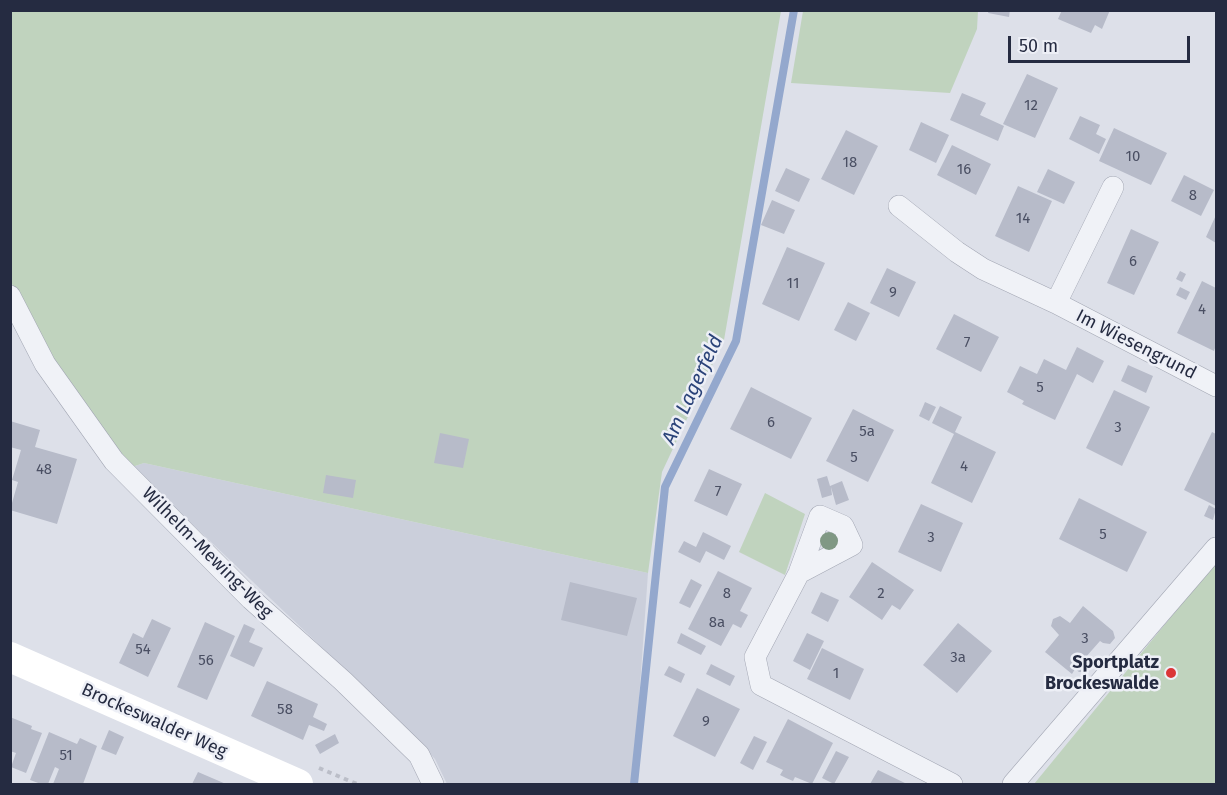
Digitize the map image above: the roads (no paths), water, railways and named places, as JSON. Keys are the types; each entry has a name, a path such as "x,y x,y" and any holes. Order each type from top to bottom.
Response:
{"street":[{"name":"Im Wiesengrund","path":"1056,303 1113,187"},
{"name":"Im Wiesengrund","path":"899,206 957,252 983,269 1056,303 1216,386"},
{"name":"Wilhelm-Mewing-Weg","path":"10,296 45,364 114,461 251,599 343,681 419,755 433,784"},
{"path":"1013,784 1216,548"},
{"path":"799,573 755,657 761,685 952,784"},
{"name":"Brockeswalder Weg","path":"10,657 298,784"}],"waterway":[{"name":"Am Lagerfeld","path":"634,784 665,487 736,341 794,10"}],"place":[{"name":"Sportplatz Brockeswalde","path":"1171,673"}]}
